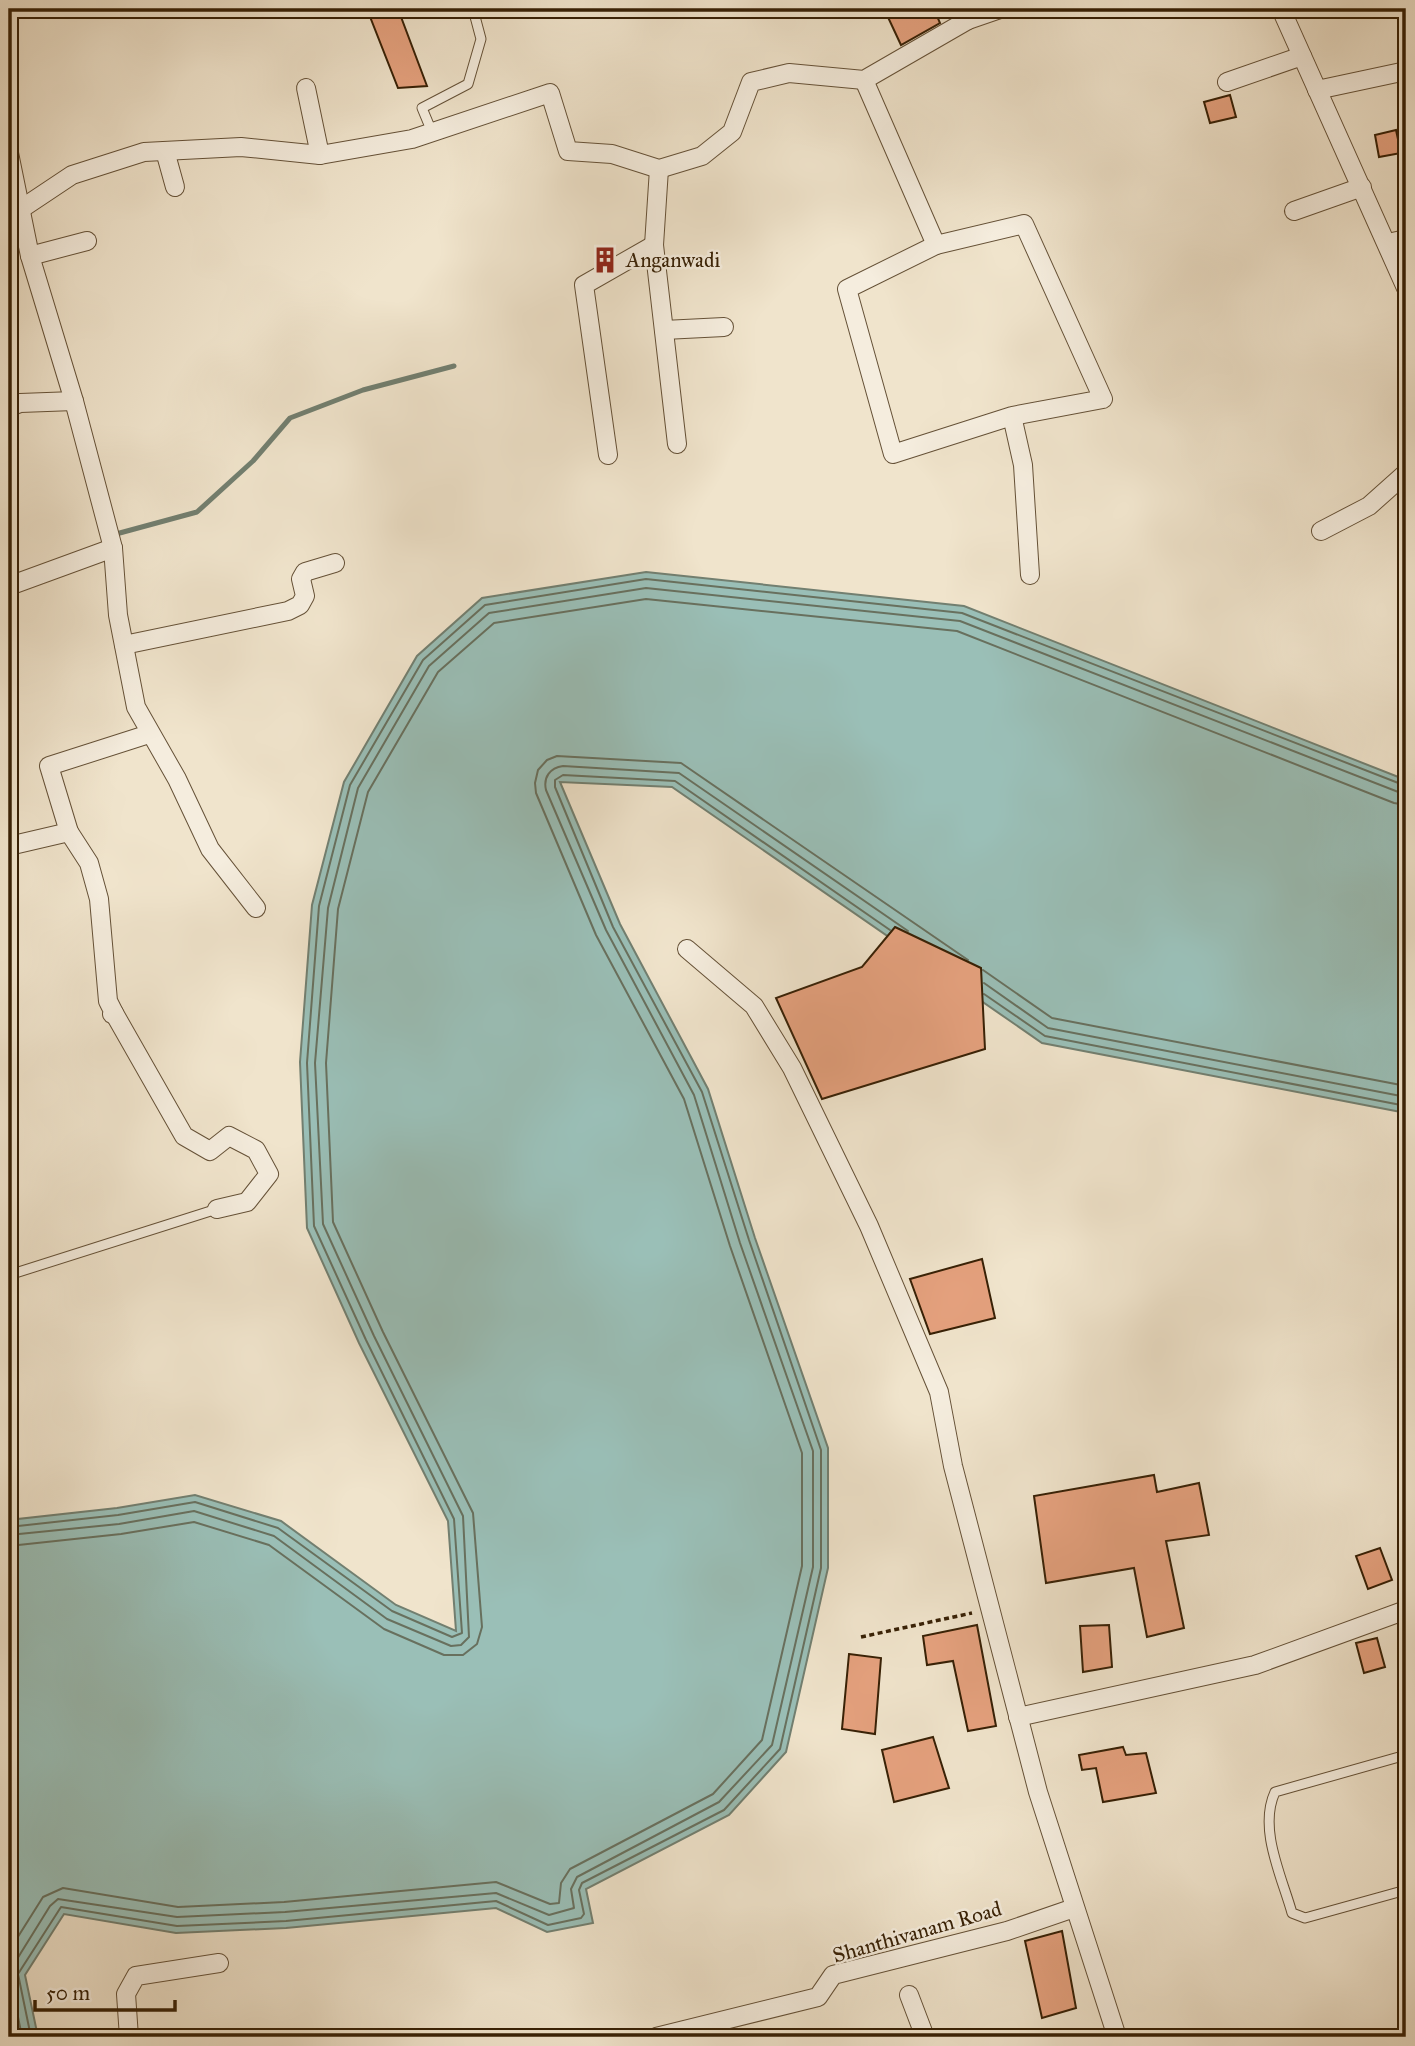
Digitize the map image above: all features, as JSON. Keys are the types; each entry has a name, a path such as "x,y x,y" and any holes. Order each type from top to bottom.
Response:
{"street":[{"path":"18,211 72,175 144,152 241,147 320,155 412,139 550,93 568,151 612,155 659,169 702,156 732,132 751,82 789,73 864,80 967,14 1000,9"},
{"path":"1280,9 1388,243 1406,288"},
{"path":"1227,82 1302,56"},
{"path":"1317,90 1406,71"},
{"path":"864,80 936,245"},
{"path":"306,88 320,155"},
{"path":"164,151 175,187"},
{"path":"9,153 18,211 74,401 113,548 118,615 136,707 177,779 210,849 256,908"},
{"path":"659,169 654,245 677,444"},
{"path":"1294,211 1362,187"},
{"path":"1024,224 1103,399 1012,416 893,454 847,289 936,245 1024,224"},
{"path":"1388,243 1406,239"},
{"path":"30,256 88,241"},
{"path":"608,455 584,285 654,245"},
{"path":"664,330 724,327"},
{"path":"9,407 20,403 74,401"},
{"path":"1012,416 1023,465 1030,575"},
{"path":"1321,531 1369,506 1406,473"},
{"path":"9,586 113,548"},
{"path":"124,645 288,611 300,604 305,596 301,579 305,572 335,563"},
{"path":"149,734 49,766 69,832 89,863 99,899 108,1001 113,1014 184,1136 209,1152 229,1136 256,1150 269,1174 247,1202 217,1209"},
{"path":"9,846 69,832"},
{"path":"687,948 754,1006 792,1068 869,1226 939,1392 953,1465 1018,1717 1074,1908 1116,2037"},
{"path":"1018,1717 1255,1665 1406,1610"},
{"name":"Shanthivanam Road","path":"656,2037 818,1997 833,1975 1007,1931 1074,1908"},
{"path":"129,2037 126,1994 136,1976 219,1963"},
{"path":"909,1995 925,2037"}],"lane":[{"path":"432,132 422,108 468,84 481,39 472,9"},
{"path":"9,1275 217,1209"},
{"path":"1406,1755 1275,1792 1268,1807 1268,1824 1292,1913 1305,1918 1406,1890"}],"path":[{"path":"861,1637 992,1609"}],"water":[{"path":"646,572 964,606 1406,780 1406,1113 1042,1043 672,787 560,782 620,924 708,1089 755,1238 828,1448 828,1568 786,1752 729,1815 586,1889 593,1923 547,1932 496,1908 286,1928 176,1933 64,1914 25,1975 38,2037 9,2037 9,1520 117,1508 195,1495 281,1521 396,1605 456,1631 448,1521 359,1343 307,1228 300,1062 312,905 344,782 417,656 482,598"}],"building":[{"path":"367,9 398,9 427,86 398,88"},
{"path":"894,9 934,9 940,23 901,45 886,13"},
{"path":"1230,95 1236,117 1210,123 1204,102"},
{"path":"1396,130 1401,153 1379,157 1375,135"},
{"path":"895,927 981,968 985,1049 822,1099 776,998 862,967"},
{"path":"982,1259 995,1318 930,1334 910,1279"},
{"path":"1154,1475 1157,1492 1199,1483 1209,1535 1166,1541 1184,1628 1147,1637 1134,1568 1046,1583 1034,1496"},
{"path":"1380,1548 1392,1580 1368,1589 1356,1556"},
{"path":"977,1625 996,1726 968,1731 953,1661 927,1665 923,1636"},
{"path":"1109,1625 1112,1667 1083,1672 1080,1626"},
{"path":"1377,1638 1385,1667 1364,1673 1356,1643"},
{"path":"849,1654 881,1658 875,1734 842,1729"},
{"path":"933,1737 949,1788 894,1802 882,1750"},
{"path":"1123,1747 1126,1755 1146,1753 1156,1793 1103,1802 1096,1768 1082,1770 1079,1755"},
{"path":"1062,1931 1076,2008 1042,2018 1025,1941"}],"waterway":[{"path":"116,534 197,512 253,461 290,418 363,390 454,366"}],"place":[{"name":"Anganwadi","path":"605,260"}]}
